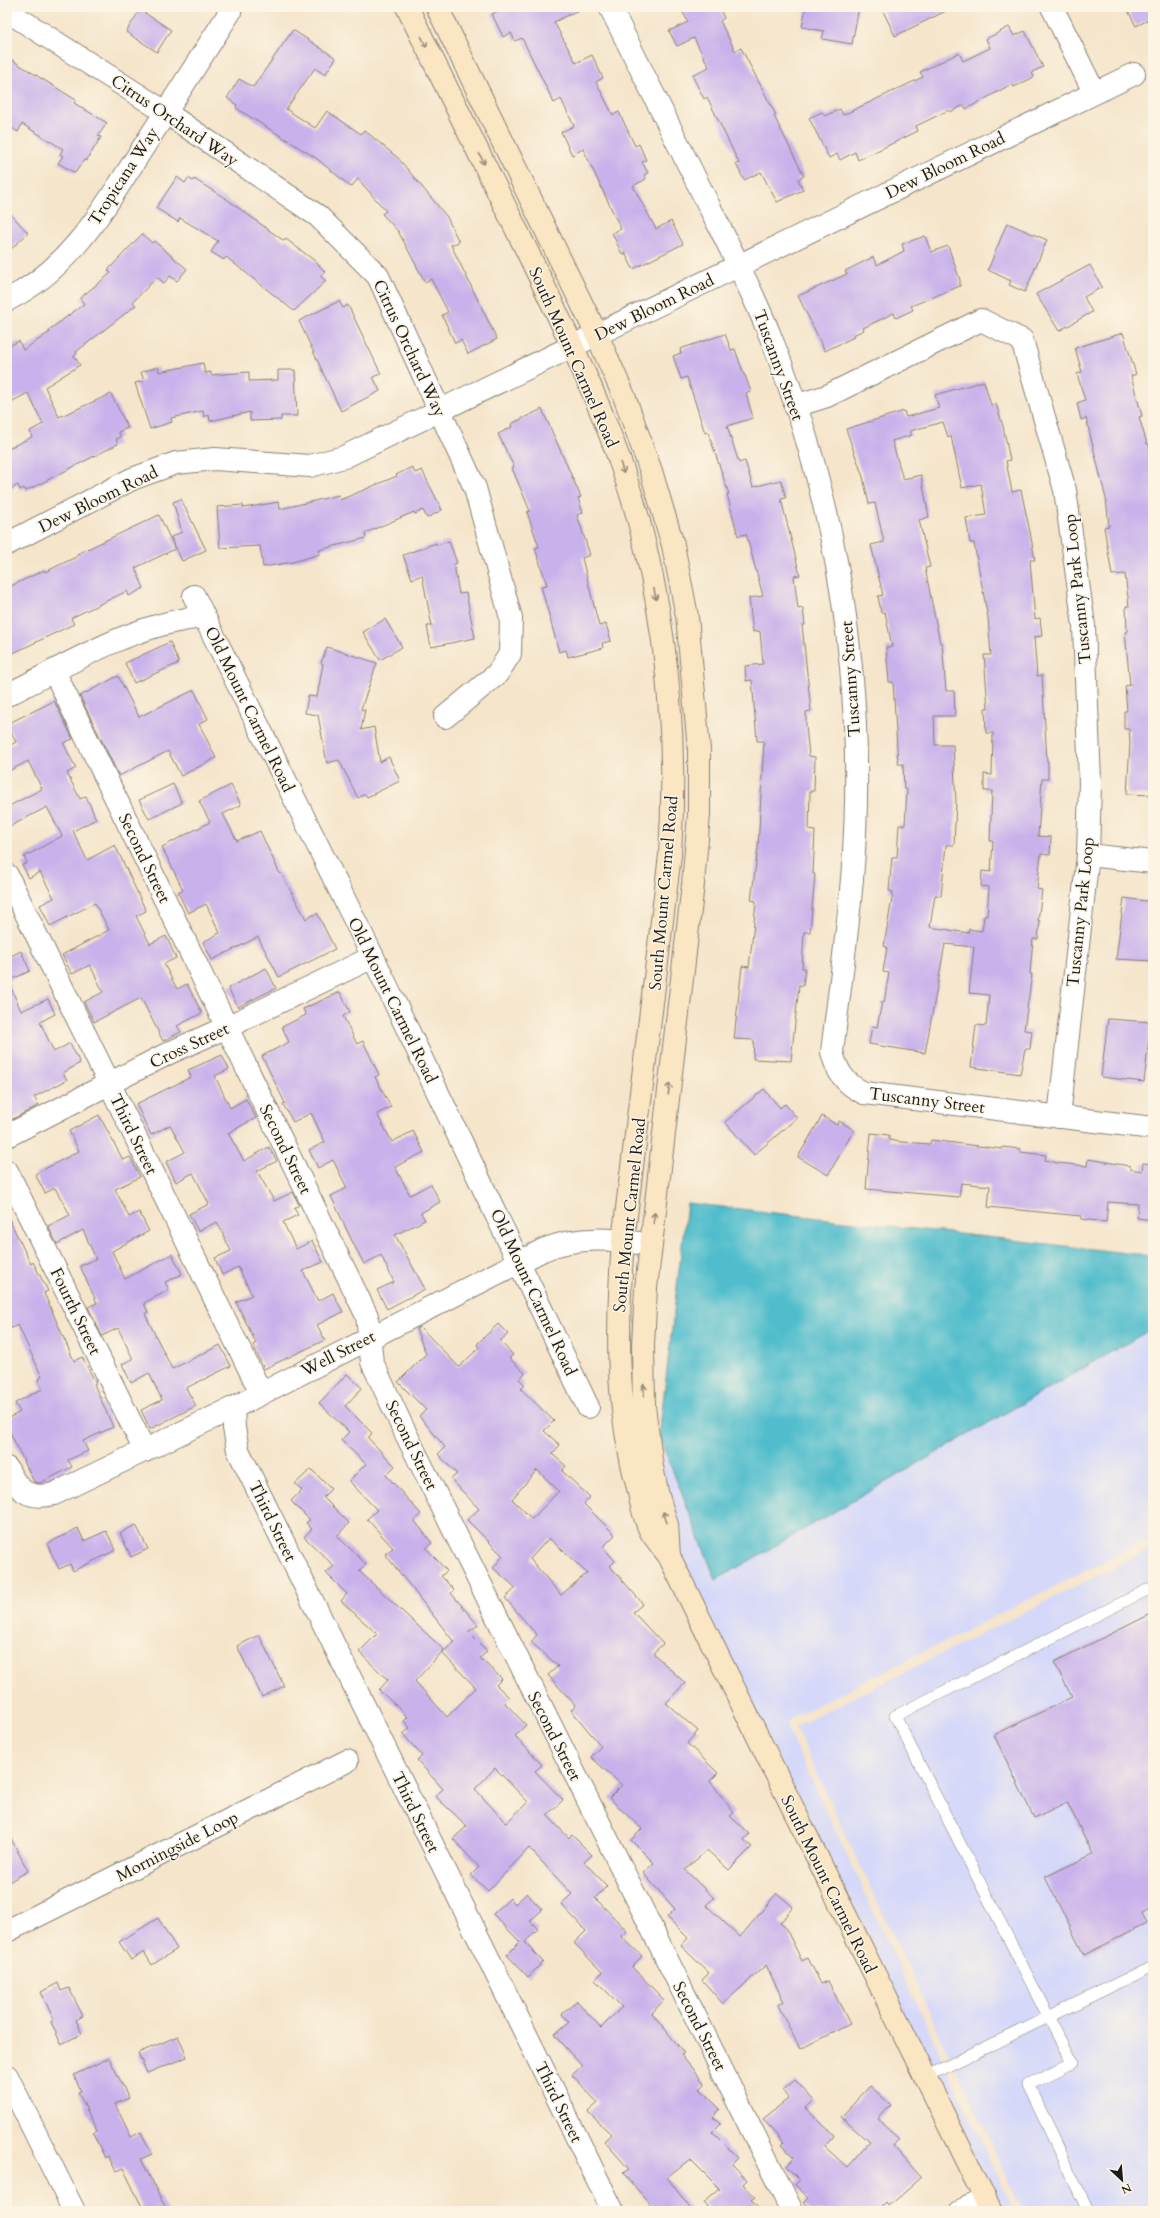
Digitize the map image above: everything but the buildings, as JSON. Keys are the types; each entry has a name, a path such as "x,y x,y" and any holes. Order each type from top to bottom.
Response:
{"street":[{"name":"South Mount Carmel Road","path":"407,7 574,346 600,408 637,517 650,569 660,623 671,727 673,776 670,855 624,1241 618,1354 622,1411 632,1468 650,1532 670,1556 988,2205"},
{"name":"South Mount Carmel Road","path":"437,7 597,335 638,431 673,545 688,616 699,750 699,815 693,884 644,1316 644,1406 658,1496 668,1525 670,1556"},
{"name":"Tuscanny Street","path":"610,7 739,266 772,340 795,406 831,534 845,612 852,683 856,778 856,816 846,928 832,1052 836,1066 843,1078 852,1087 864,1093 1153,1128"},
{"path":"1052,7 1094,92"},
{"name":"Citrus Orchard Way","path":"7,10 165,112 318,216 378,276 475,488 511,618 510,654 497,674 445,716"},
{"name":"Tropicana Way","path":"7,300 19,294 60,263 95,221 230,12"},
{"name":"Dew Bloom Road","path":"7,544 132,479 176,463 215,459 310,466 344,457 1094,92 1134,74"},
{"name":"Tuscanny Park Loop","path":"795,406 827,396 981,320 1022,340 1065,490 1084,626 1090,783 1088,855 1059,1117"},
{"name":"Old Mount Carmel Road","path":"194,596 373,957 588,1407"},
{"path":"7,695 130,634 171,622 204,617"},
{"name":"Second Street","path":"54,671 367,1316 372,1362 419,1462 792,2211"},
{"path":"1088,855 1153,862"},
{"name":"Third Street","path":"7,875 261,1393"},
{"name":"Cross Street","path":"7,1136 110,1085 169,1053 373,957"},
{"name":"Fourth Street","path":"7,1171 145,1451"},
{"name":"Well Street","path":"7,1468 14,1482 21,1490 32,1495 42,1497 54,1494 233,1408 549,1247 569,1241 596,1238 651,1245"},
{"name":"Third Street","path":"233,1408 234,1428 238,1450 613,2211"},
{"name":"Morningside Loop","path":"7,1931 347,1761"},
{"path":"7,2076 74,2211"},
{"path":"960,2211 988,2205"}],"lane":[{"path":"1088,2211 1028,2085 1072,2063 1047,2018 895,1716 1153,1587"},
{"path":"925,2077 1153,1966"}],"shaded area":[{"path":"1153,1328 1153,1537 791,1718 787,1724 788,1730 1014,2211 1001,2211 764,1729 679,1551 662,1466 659,1436 716,1580"},
{"path":"1153,1548 1153,2211 1023,2211 795,1727"}],"water":[{"path":"687,1203 1153,1256 1153,1328 716,1580 659,1436"}]}
